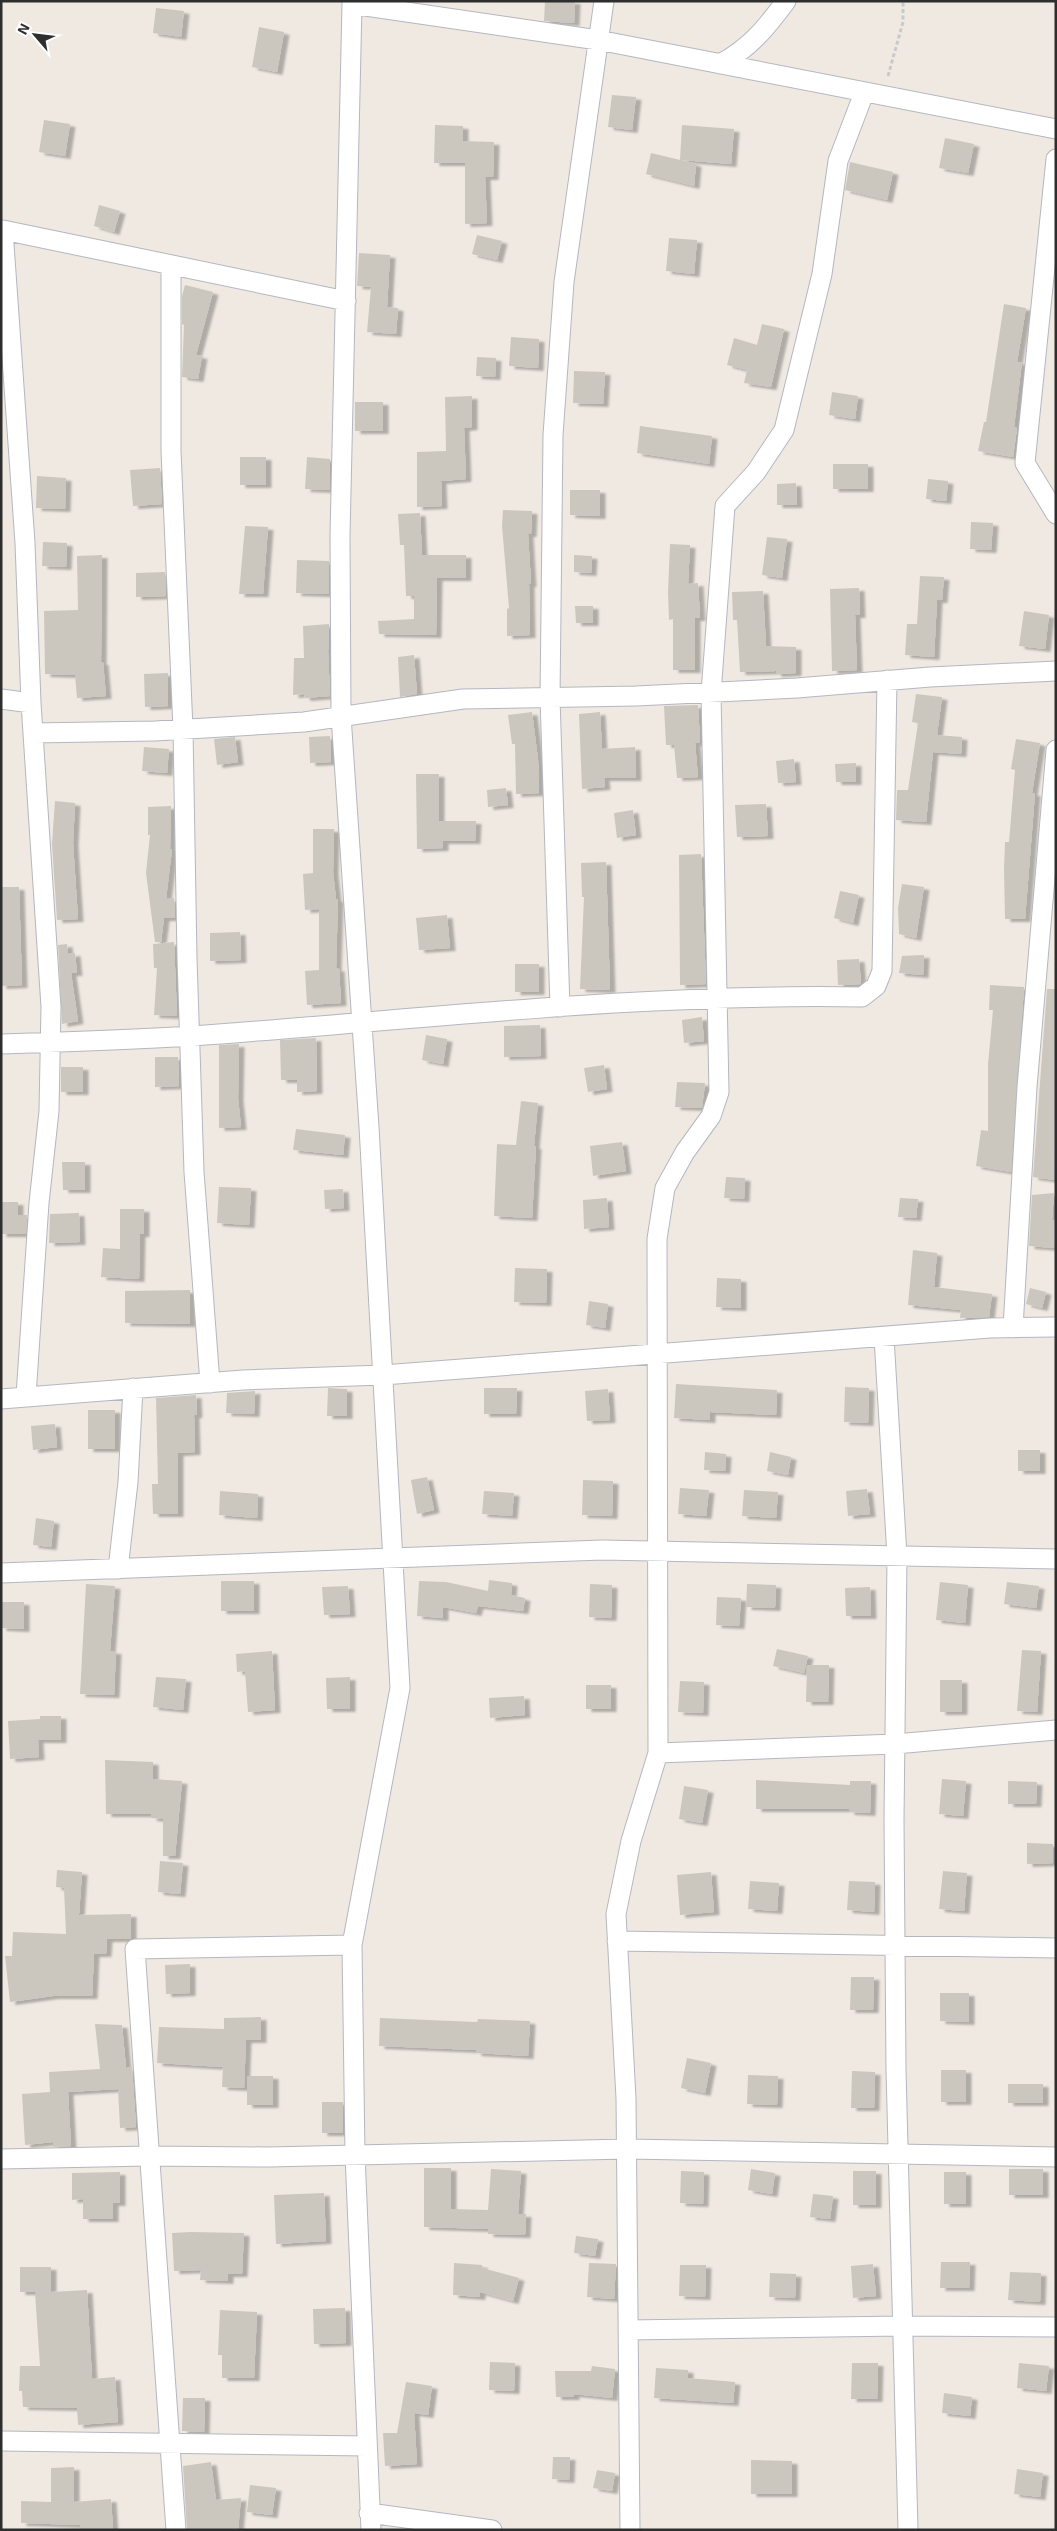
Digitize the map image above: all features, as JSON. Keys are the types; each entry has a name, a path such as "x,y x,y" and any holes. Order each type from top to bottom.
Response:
{"street":[{"path":"560,1007 550,698 553,435 564,282 604,1"},
{"path":"720,64 741,52 769,24 786,1"},
{"path":"492,2530 370,2521 355,2155 352,1945 400,1688 383,1375 341,716 340,536 352,4 598,40 1056,129"},
{"path":"630,2530 627,2150 616,1914 631,1842 658,1753 657,1239 665,1188 685,1152 711,1116 719,1092 711,693 725,506 756,472 784,430 822,274 838,161 864,92"},
{"path":"1056,159 1025,463 1056,514"},
{"path":"26,1396 39,1203 49,1111 50,998 31,703 25,543 2,230 346,301"},
{"path":"171,265 171,451 183,729 189,1036 194,1172 210,1383"},
{"path":"34,733 183,729 304,722 463,699 711,693 887,680 1056,671"},
{"path":"1,1044 189,1036 560,1007 718,997 768,995 862,997 876,986 882,971 887,680"},
{"path":"1,699 31,703"},
{"path":"1013,1328 1027,1087 1056,750"},
{"path":"1,1399 210,1383 383,1375 657,1353 1013,1328 1056,1327"},
{"path":"884,1337 897,1556 895,1945 898,2156 908,2530"},
{"path":"118,1569 128,1482 133,1388"},
{"path":"1,1573 602,1550 1056,1559"},
{"path":"658,1753 895,1744 1056,1730"},
{"path":"617,1940 1056,1948"},
{"path":"176,2530 135,1949 352,1945"},
{"path":"1,2159 627,2150 898,2156 1056,2157"},
{"path":"628,2330 902,2326 1056,2327"},
{"path":"1,2441 367,2446"}],"path":[{"path":"885,96 889,67 903,22 903,1"}],"building":[{"path":"545,1 575,1 574,23 544,21"},
{"path":"156,8 184,11 181,37 153,33"},
{"path":"259,27 284,32 277,72 252,67"},
{"path":"612,95 636,97 632,130 608,127"},
{"path":"44,120 70,124 65,156 39,152"},
{"path":"435,125 463,126 463,141 494,142 493,177 485,177 487,223 465,224 465,163 434,163"},
{"path":"682,125 734,129 731,164 682,160 696,164 694,186 646,174 651,153 680,160"},
{"path":"945,138 974,144 968,173 939,168"},
{"path":"850,162 893,172 887,200 845,190"},
{"path":"99,205 120,211 114,232 94,226"},
{"path":"477,235 502,241 497,260 472,254"},
{"path":"669,238 697,240 694,274 666,271"},
{"path":"359,253 390,255 387,307 398,308 396,334 367,332 371,287 357,286"},
{"path":"185,285 213,292 196,355 202,356 198,379 182,377 184,325 182,324 182,296"},
{"path":"1004,304 1026,308 1017,362 1022,362 1014,427 1017,428 1013,457 978,451 984,422 986,422"},
{"path":"762,324 784,329 771,387 744,383 747,370 727,365 734,338 757,345"},
{"path":"511,337 539,339 538,368 509,366"},
{"path":"477,357 496,358 495,377 476,376"},
{"path":"574,371 605,372 603,404 573,403"},
{"path":"832,392 858,396 855,419 829,415"},
{"path":"472,396 472,427 464,428 466,479 441,481 442,506 417,507 417,452 446,451 445,397"},
{"path":"355,402 383,402 383,431 355,431"},
{"path":"640,426 712,436 709,464 637,453"},
{"path":"240,457 266,457 266,485 240,485"},
{"path":"307,457 330,459 330,490 305,489"},
{"path":"833,464 868,464 868,489 833,489"},
{"path":"160,468 162,504 133,506 130,470"},
{"path":"37,476 66,478 65,509 36,508"},
{"path":"928,479 948,481 946,501 926,499"},
{"path":"796,483 797,505 777,505 777,484"},
{"path":"570,490 600,490 600,516 570,515"},
{"path":"503,510 532,511 531,534 528,534 531,584 529,584 530,635 507,636 507,609 509,608 502,526"},
{"path":"420,513 422,555 466,555 466,578 437,578 436,635 379,634 378,621 414,619 414,596 406,596 404,545 400,545 398,514"},
{"path":"971,522 993,523 991,550 970,549"},
{"path":"245,526 268,527 263,594 239,594"},
{"path":"767,537 787,539 782,578 762,575"},
{"path":"43,542 67,543 66,567 42,566"},
{"path":"670,544 690,545 688,584 698,583 700,618 695,618 695,670 673,670 673,619 669,620 668,592"},
{"path":"102,555 101,662 103,662 106,696 77,698 75,675 45,674 44,611 78,610 77,556"},
{"path":"574,555 592,556 591,573 574,572"},
{"path":"297,560 329,561 329,594 296,593"},
{"path":"165,572 166,596 136,597 136,573"},
{"path":"920,576 944,577 942,600 937,600 934,657 905,655 907,624 917,624"},
{"path":"859,588 860,615 855,615 857,670 832,671 830,589"},
{"path":"763,591 766,646 796,647 796,673 776,674 776,671 740,672 737,620 733,620 732,592"},
{"path":"575,606 593,606 593,623 576,623"},
{"path":"1024,611 1049,615 1045,649 1019,646"},
{"path":"329,624 330,696 305,698 304,694 293,695 294,658 304,658 303,626"},
{"path":"414,655 417,694 400,697 398,657"},
{"path":"168,673 168,706 145,707 144,674"},
{"path":"916,694 942,697 937,735 962,737 961,754 933,752 926,822 896,820 897,790 908,790 918,723 912,722"},
{"path":"698,705 700,743 695,743 698,777 677,778 674,745 666,745 664,706"},
{"path":"532,712 538,760 539,793 516,794 515,744 512,744 508,715"},
{"path":"600,712 602,749 635,747 636,778 604,778 605,787 582,789 579,714"},
{"path":"330,736 331,762 310,763 309,737"},
{"path":"235,737 238,762 217,765 214,739"},
{"path":"1016,739 1040,743 1032,793 1035,793 1025,919 1005,919 1005,842 1009,842 1015,770 1011,769"},
{"path":"144,747 169,749 167,773 142,771"},
{"path":"794,759 796,782 778,783 776,761"},
{"path":"856,763 856,782 836,782 835,764"},
{"path":"416,774 439,774 439,821 476,821 475,841 443,841 443,848 417,849"},
{"path":"506,788 508,805 488,807 487,790"},
{"path":"55,801 75,803 73,843 78,919 57,920 52,844"},
{"path":"766,804 768,836 737,837 735,805"},
{"path":"171,806 170,849 172,849 166,899 174,898 175,918 164,918 161,942 155,942 146,873 150,835 148,835 148,807"},
{"path":"633,810 636,835 617,838 614,813"},
{"path":"313,829 334,829 333,872 336,899 338,899 336,969 339,968 341,1003 307,1005 305,971 319,970 319,909 305,910 303,874 313,873"},
{"path":"701,854 706,984 680,985 679,855"},
{"path":"606,862 610,990 580,989 584,897 582,897 581,863"},
{"path":"902,884 924,887 916,938 899,934 898,908"},
{"path":"1,887 19,887 22,985 1,986"},
{"path":"840,891 859,895 853,923 834,918"},
{"path":"447,915 450,948 419,950 416,918"},
{"path":"240,932 241,960 210,961 210,933"},
{"path":"174,942 177,1016 154,1015 157,968 154,968 153,944"},
{"path":"67,944 68,954 75,953 77,973 71,973 78,1021 62,1024 58,945"},
{"path":"924,955 923,975 899,973 902,956"},
{"path":"859,959 861,984 838,985 837,960"},
{"path":"515,964 539,964 539,992 515,992"},
{"path":"990,985 1024,987 1011,1172 976,1166 981,1130 988,1131 988,1064 993,1010 989,1010"},
{"path":"1047,989 1056,989 1054,1180 1033,1177"},
{"path":"702,1017 704,1041 684,1043 682,1020"},
{"path":"540,1025 541,1056 504,1057 504,1026"},
{"path":"426,1035 447,1039 443,1064 422,1060"},
{"path":"316,1038 317,1091 297,1092 297,1080 281,1080 280,1040"},
{"path":"239,1044 238,1098 241,1127 219,1128 219,1045"},
{"path":"155,1057 178,1057 179,1086 155,1087"},
{"path":"604,1065 607,1089 588,1092 584,1068"},
{"path":"61,1067 83,1067 83,1092 61,1092"},
{"path":"677,1082 705,1083 702,1108 675,1107"},
{"path":"521,1101 538,1103 534,1146 536,1146 532,1218 494,1216 497,1144 516,1145"},
{"path":"296,1129 345,1135 343,1155 293,1150"},
{"path":"622,1142 626,1171 593,1176 590,1146"},
{"path":"62,1162 85,1162 85,1190 63,1190"},
{"path":"726,1177 745,1178 744,1199 724,1198"},
{"path":"219,1187 251,1188 249,1225 217,1223"},
{"path":"343,1189 344,1208 325,1209 324,1190"},
{"path":"1054,1193 1052,1220 1056,1221 1054,1248 1029,1246 1032,1195"},
{"path":"607,1198 609,1227 584,1229 583,1200"},
{"path":"900,1198 918,1199 916,1218 898,1217"},
{"path":"1,1202 18,1202 18,1215 27,1215 26,1234 1,1234"},
{"path":"120,1209 144,1209 144,1234 140,1234 139,1279 101,1277 103,1248 120,1249"},
{"path":"79,1213 80,1242 49,1243 50,1214"},
{"path":"913,1250 937,1253 934,1287 992,1294 989,1317 960,1318 961,1310 908,1305"},
{"path":"515,1268 547,1269 546,1303 514,1302"},
{"path":"717,1278 741,1279 741,1308 716,1307"},
{"path":"1030,1288 1046,1292 1042,1308 1026,1304"},
{"path":"190,1290 190,1324 125,1323 125,1291"},
{"path":"589,1301 608,1304 605,1328 586,1325"},
{"path":"676,1384 777,1390 776,1415 710,1412 710,1420 674,1418"},
{"path":"845,1387 869,1388 868,1423 844,1422"},
{"path":"328,1388 347,1389 347,1416 327,1416"},
{"path":"484,1388 517,1388 516,1414 484,1414"},
{"path":"608,1389 610,1420 587,1421 585,1391"},
{"path":"255,1391 254,1414 226,1413 227,1393"},
{"path":"196,1395 197,1415 194,1415 195,1452 178,1453 178,1514 153,1514 152,1484 158,1484 156,1398"},
{"path":"88,1410 115,1410 115,1449 88,1449"},
{"path":"55,1424 57,1447 33,1450 31,1426"},
{"path":"1018,1450 1040,1450 1040,1471 1018,1471"},
{"path":"705,1452 726,1454 725,1471 704,1470"},
{"path":"770,1452 791,1457 788,1475 767,1471"},
{"path":"427,1477 434,1510 417,1514 411,1480"},
{"path":"583,1480 613,1481 612,1516 582,1515"},
{"path":"680,1488 709,1490 706,1516 678,1514"},
{"path":"867,1489 870,1514 848,1516 846,1491"},
{"path":"744,1490 778,1492 776,1518 742,1516"},
{"path":"220,1491 258,1494 257,1518 219,1515"},
{"path":"484,1491 514,1493 512,1516 482,1514"},
{"path":"36,1518 54,1521 51,1547 33,1545"},
{"path":"489,1580 512,1583 511,1595 525,1598 523,1611 478,1606 476,1613 443,1607 443,1618 417,1616 419,1581 446,1582 488,1591"},
{"path":"221,1581 254,1581 254,1611 221,1611"},
{"path":"940,1582 968,1585 965,1623 936,1620"},
{"path":"1007,1582 1039,1586 1036,1608 1004,1604"},
{"path":"86,1584 115,1586 110,1651 116,1651 114,1695 80,1694"},
{"path":"590,1584 612,1585 611,1618 589,1617"},
{"path":"747,1584 776,1585 775,1608 746,1607"},
{"path":"348,1586 350,1614 324,1615 322,1587"},
{"path":"870,1587 871,1616 846,1616 845,1588"},
{"path":"717,1597 741,1598 739,1626 716,1625"},
{"path":"1,1602 24,1602 24,1629 1,1628"},
{"path":"777,1649 808,1656 804,1673 773,1666"},
{"path":"1022,1650 1041,1651 1037,1712 1017,1711"},
{"path":"272,1651 275,1710 248,1712 245,1671 237,1672 236,1654"},
{"path":"807,1665 829,1665 828,1702 806,1702"},
{"path":"156,1677 186,1679 183,1710 153,1707"},
{"path":"350,1677 350,1709 327,1709 326,1678"},
{"path":"940,1680 962,1680 962,1712 940,1712"},
{"path":"680,1681 704,1682 703,1713 678,1712"},
{"path":"586,1685 611,1685 611,1709 586,1709"},
{"path":"524,1696 525,1715 490,1718 489,1698"},
{"path":"40,1716 61,1716 61,1740 38,1740 39,1757 10,1759 8,1721 40,1719"},
{"path":"105,1760 153,1762 153,1779 182,1781 175,1856 163,1856 163,1819 151,1818 152,1814 106,1814"},
{"path":"942,1779 966,1781 963,1816 939,1814"},
{"path":"756,1780 850,1785 850,1781 871,1781 870,1813 849,1812 849,1809 756,1809"},
{"path":"1008,1781 1037,1782 1036,1804 1008,1804"},
{"path":"684,1786 708,1790 702,1823 679,1819"},
{"path":"1027,1843 1053,1844 1053,1863 1027,1864"},
{"path":"160,1861 183,1863 180,1894 158,1892"},
{"path":"57,1870 82,1872 79,1915 131,1914 131,1939 107,1939 106,1954 94,1954 92,1996 53,1996 10,2002 5,1956 12,1956 13,1932 66,1934 64,1888 56,1887"},
{"path":"943,1871 967,1873 964,1911 939,1909"},
{"path":"711,1872 714,1912 680,1915 677,1875"},
{"path":"750,1881 779,1883 777,1911 748,1909"},
{"path":"849,1881 875,1882 874,1912 847,1910"},
{"path":"190,1964 190,1993 166,1994 165,1965"},
{"path":"851,1977 874,1977 873,2010 850,2010"},
{"path":"940,1993 969,1993 969,2022 940,2021"},
{"path":"261,2017 261,2040 246,2040 244,2088 222,2087 223,2067 157,2063 159,2027 224,2029 224,2018"},
{"path":"380,2018 477,2022 478,2019 530,2021 528,2056 476,2053 476,2050 379,2046"},
{"path":"95,2024 122,2025 126,2068 132,2067 136,2127 120,2128 118,2089 68,2092 71,2146 53,2147 53,2142 25,2145 22,2094 50,2092 49,2072 100,2069"},
{"path":"687,2058 711,2063 705,2093 681,2088"},
{"path":"941,2070 966,2070 966,2102 941,2102"},
{"path":"852,2071 875,2072 874,2108 851,2108"},
{"path":"748,2075 778,2076 777,2105 747,2104"},
{"path":"247,2076 273,2076 273,2105 247,2105"},
{"path":"1008,2084 1043,2084 1043,2103 1008,2103"},
{"path":"322,2102 343,2102 343,2133 322,2133"},
{"path":"424,2168 451,2168 451,2209 488,2210 491,2169 521,2171 518,2214 526,2214 525,2235 488,2234 488,2229 424,2227"},
{"path":"751,2169 775,2173 772,2194 748,2190"},
{"path":"1009,2169 1043,2169 1043,2195 1009,2195"},
{"path":"681,2171 704,2172 703,2204 680,2203"},
{"path":"853,2171 876,2171 876,2205 853,2205"},
{"path":"120,2172 120,2203 113,2203 113,2219 83,2219 83,2199 72,2200 72,2173"},
{"path":"944,2172 966,2172 966,2204 944,2204"},
{"path":"324,2193 326,2241 276,2244 274,2195"},
{"path":"813,2194 833,2196 830,2219 810,2217"},
{"path":"172,2233 244,2233 242,2274 228,2274 228,2281 200,2280 201,2270 174,2271"},
{"path":"576,2236 598,2239 595,2256 574,2253"},
{"path":"941,2262 970,2262 969,2288 940,2288"},
{"path":"454,2263 482,2265 482,2268 519,2278 513,2301 480,2292 480,2297 453,2295"},
{"path":"589,2263 616,2264 614,2299 587,2297"},
{"path":"873,2264 876,2296 853,2298 851,2266"},
{"path":"680,2265 706,2265 705,2297 679,2296"},
{"path":"20,2267 51,2267 51,2292 87,2290 92,2379 115,2377 118,2422 78,2425 77,2408 23,2407 22,2391 19,2391 20,2366 40,2366 35,2293 44,2292 20,2292"},
{"path":"1010,2272 1041,2273 1040,2302 1008,2300"},
{"path":"770,2273 796,2274 795,2298 769,2297"},
{"path":"345,2308 346,2343 314,2344 313,2309"},
{"path":"220,2310 257,2312 254,2378 222,2378 222,2355 218,2355"},
{"path":"490,2362 515,2363 514,2391 489,2390"},
{"path":"852,2363 878,2363 877,2399 851,2399"},
{"path":"1019,2363 1049,2366 1046,2391 1017,2388"},
{"path":"592,2366 615,2369 612,2398 574,2394 574,2397 556,2397 555,2371 591,2371"},
{"path":"656,2368 688,2370 688,2378 735,2382 733,2403 654,2398"},
{"path":"406,2382 432,2386 428,2415 414,2413 417,2464 385,2466 383,2433 397,2433"},
{"path":"944,2393 972,2397 970,2416 942,2413"},
{"path":"183,2398 205,2398 204,2432 182,2431"},
{"path":"553,2457 570,2457 569,2480 552,2479"},
{"path":"751,2460 792,2461 792,2494 751,2494"},
{"path":"211,2462 216,2500 241,2498 238,2530 187,2530 183,2466"},
{"path":"74,2467 74,2502 111,2499 113,2530 81,2530 80,2525 21,2523 21,2501 51,2502 51,2468"},
{"path":"1017,2469 1043,2473 1040,2497 1014,2494"},
{"path":"597,2470 615,2473 612,2491 593,2488"},
{"path":"250,2485 276,2488 272,2515 247,2512"}]}
